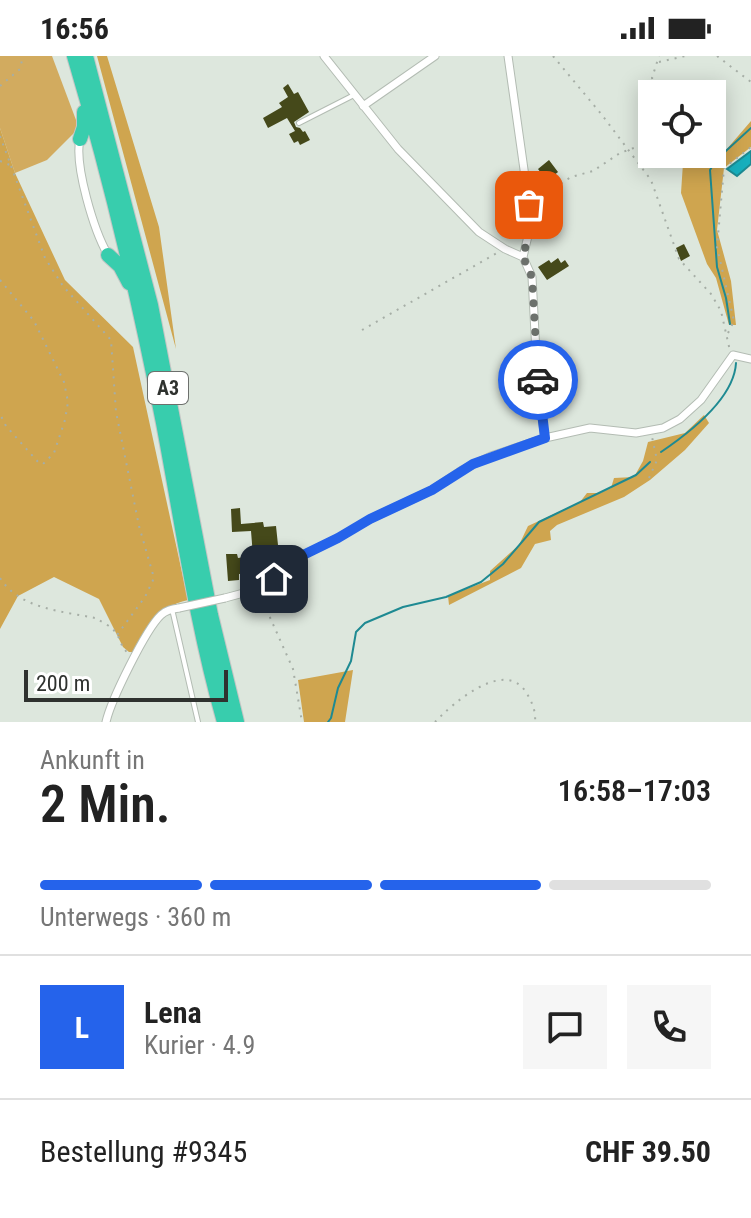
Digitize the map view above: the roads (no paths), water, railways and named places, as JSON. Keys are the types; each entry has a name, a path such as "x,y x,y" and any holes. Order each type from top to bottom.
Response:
{"highway":[{"path":"79,60 85,119 80,139"},
{"name":"A3","path":"79,60 136,295 200,624 224,722"},
{"name":"A3","path":"79,60 151,305 204,582 237,722"},
{"path":"108,255 120,266 136,295"}],"street":[{"path":"324,56 398,149 459,212 479,232 523,257"},
{"path":"363,106 435,56"},
{"path":"508,56 529,205 528,236 523,257 532,277 538,390 545,438"},
{"path":"80,139 78,160 99,239 108,255"},
{"path":"106,722 111,704 135,658 155,622 166,611 258,589 295,559 432,490 473,464 545,438 590,428 636,433 671,424 709,391 733,355 751,359"}],"lane":[{"path":"299,123 354,94"},
{"path":"175,608 198,722"}],"water":[{"path":"751,151 751,164 737,176 727,169"}],"waterway":[{"path":"730,324 717,267 710,170 716,160 751,128"},
{"path":"661,452 697,425 719,402 733,376 736,363"},
{"path":"328,722 338,688 351,661 356,632 365,623 403,607 446,597 481,582 503,564 539,522 636,475 650,462"}]}
